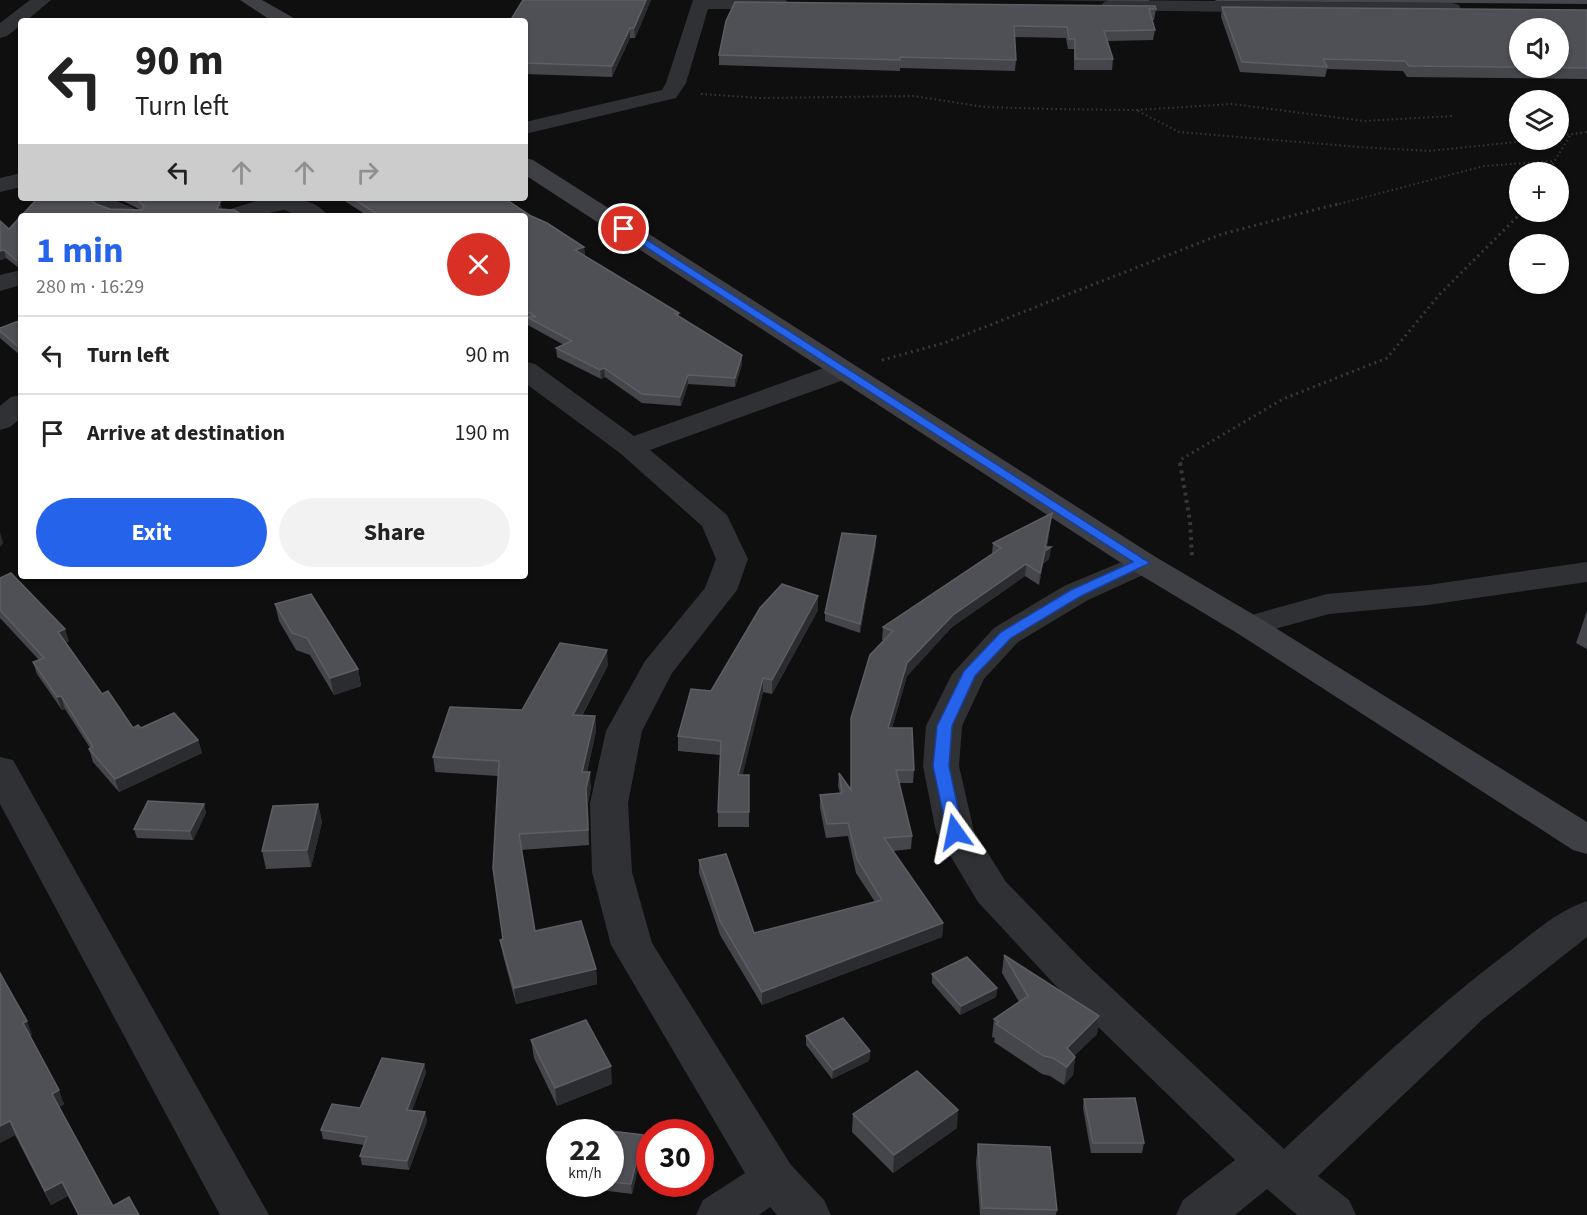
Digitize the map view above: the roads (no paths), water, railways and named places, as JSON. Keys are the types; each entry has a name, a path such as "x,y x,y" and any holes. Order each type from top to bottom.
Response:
{"street":[{"path":"18,18 42,0"},
{"path":"249,0 280,18"},
{"path":"528,128 671,92 676,83 701,2 796,4"},
{"path":"1094,6 1472,10"},
{"path":"0,32 18,18"},
{"path":"528,167 1143,563 1250,626 1587,840"},
{"path":"0,185 18,181"},
{"path":"102,201 110,208 124,213"},
{"path":"241,213 273,203 290,202 303,206 312,213"},
{"path":"0,283 18,278"},
{"path":"630,447 842,370"},
{"path":"528,372 630,447 716,522 732,559 721,590 657,669 624,731 609,803 612,872 632,945 774,1179 807,1215"},
{"path":"0,421 18,406"},
{"path":"1143,563 1076,593 1006,635 969,674 944,726 941,766 955,832 992,892 1071,975 1276,1170 1332,1215"},
{"path":"1250,626 1327,604 1428,595 1587,572"},
{"path":"0,769 245,1215"},
{"path":"1200,1215 1276,1170 1512,969 1584,923"},
{"path":"720,1215 774,1179"}]}
